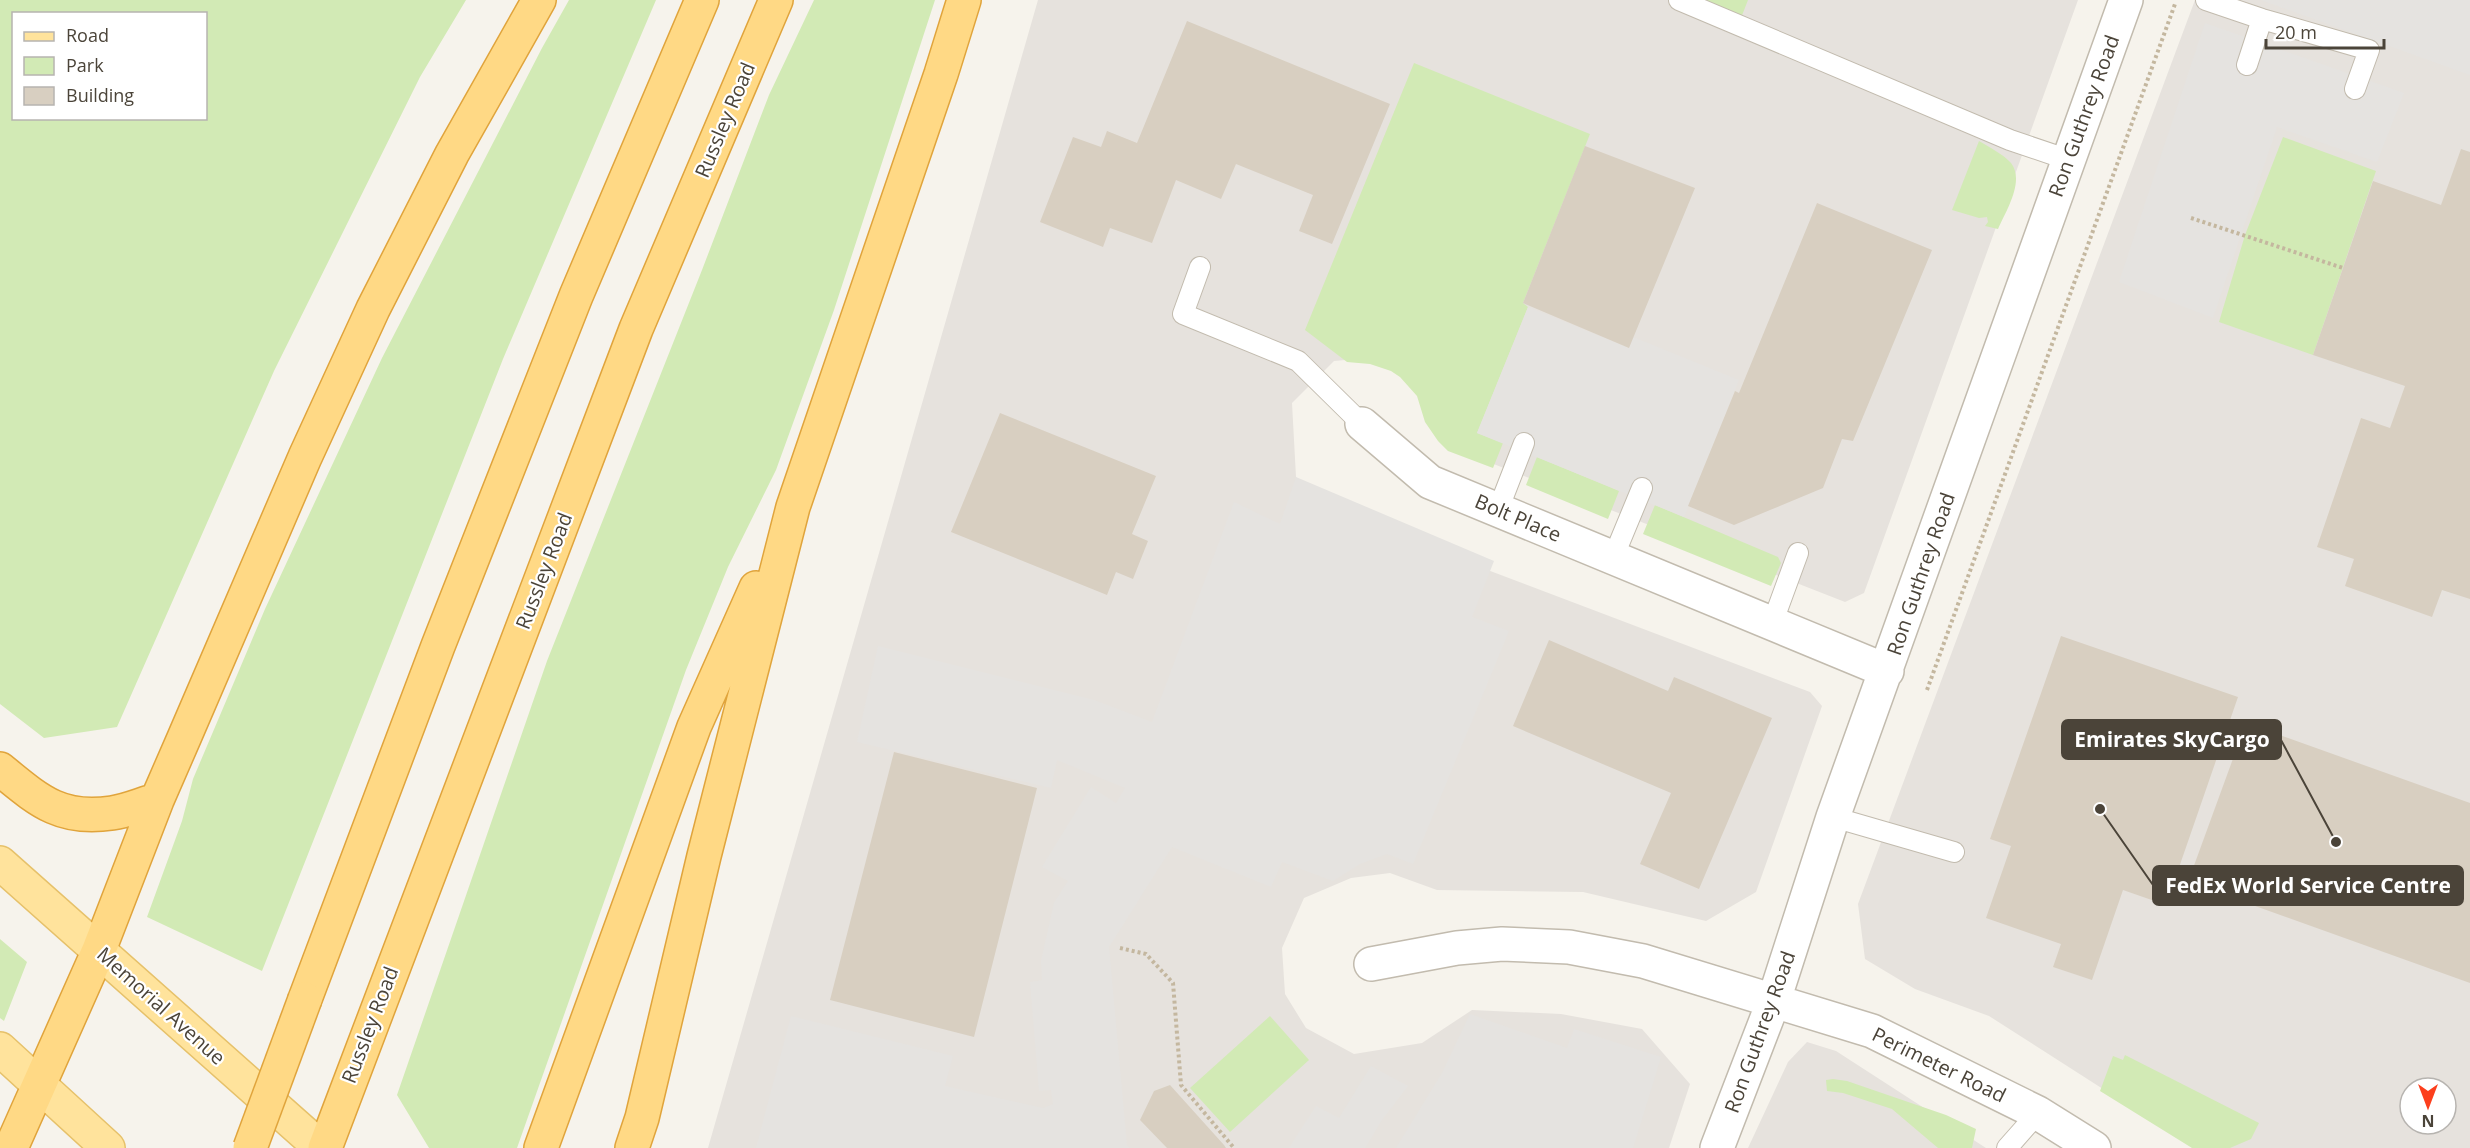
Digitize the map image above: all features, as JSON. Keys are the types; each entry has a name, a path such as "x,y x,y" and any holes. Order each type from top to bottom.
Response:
{"highway":[{"path":"11,1148 99,950 157,800 305,457 373,309 453,154 539,0"},
{"path":"250,1148 442,635 559,340 702,0"},
{"name":"Russley Road","path":"323,1148 636,329 776,0"},
{"path":"632,1148 642,1118 704,856 793,507 941,74 964,0"},
{"path":"541,1148 694,727 793,507"},
{"path":"0,769 41,801 58,810 81,816 114,813 157,800"}],"main road":[{"name":"Memorial Avenue","path":"0,863 323,1148"},
{"path":"0,1049 108,1148"}],"street":[{"name":"Ron Guthrey Road","path":"1717,1148 1774,1000 1833,817 2126,0"},
{"name":"Bolt Place","path":"1362,424 1430,482 1887,671"},
{"name":"Perimeter Road","path":"1371,964 1456,948 1502,944 1569,947 1643,961 1872,1031 2038,1113 2094,1148"}],"lane":[{"path":"1679,0 2010,140 2069,160"},
{"path":"2206,0 2262,20 2369,50 2355,89"},
{"path":"2247,65 2262,20"},
{"name":"Bolt Place","path":"1200,267 1183,314 1298,361 1362,424"},
{"path":"1498,510 1524,443"},
{"path":"1613,558 1642,488"},
{"path":"1772,624 1798,553"},
{"path":"1833,817 1954,852"},
{"path":"2007,1148 2038,1113"}],"path":[{"path":"1927,690 2176,0"},
{"path":"2191,218 2343,268"},
{"path":"1120,948 1146,954 1173,983 1181,1085 1234,1148"}],"shaded area":[{"path":"1038,0 2078,0 1864,593 1845,602 1453,448 1414,382 1379,357 1334,361 1292,403 1296,477 1321,507 1810,692 1822,706 1756,892 1706,921 1583,892 1437,890 1390,873 1351,878 1304,898 1282,948 1285,994 1306,1028 1354,1054 1422,1043 1472,1010 1561,1014 1642,1029 1690,1084 1669,1148 708,1148"},
{"path":"2195,0 2470,0 2470,1148 2195,1148 1989,1016 1915,989 1865,959 1858,904"},
{"path":"2261,0 2470,0 2470,75"},
{"path":"2205,23 2404,93 2377,162 2277,127 2213,318 2119,282"},
{"path":"1528,307 1629,348 1633,337 1739,380 1684,517 1477,433"},
{"path":"1296,477 1494,561 1472,617 1509,631 1413,864 1387,854 1360,864 1333,881 1282,862 1271,887 1172,847 1109,947 1127,1145 1130,1148 756,1148 791,1016 953,1056 945,1086 1043,1108 1053,1104 1051,1090 1039,1091 1030,982 1042,980 1041,961 1054,903 1068,881 1042,867 1091,787 1116,803 1125,788 1057,760 1051,788 857,742 878,646 1094,700 1152,722 1234,502 1280,524"},
{"path":"1470,1014 1567,1048 1574,1029 1661,1057 1633,1148 1396,1148 1442,1073"},
{"path":"1807,1042 1836,1051 1986,1148 1748,1148 1788,1062"},
{"path":"1371,1066 1408,1086 1382,1120 1365,1148 1289,1148 1316,1106 1339,1118"}],"green space":[{"path":"0,0 466,0 420,77 274,371 117,727 44,738 0,704"},
{"path":"569,0 656,0 503,359 262,971 147,917 182,821 193,779 265,609 382,358"},
{"path":"814,0 935,0 834,310 776,470 728,567 686,670 517,1148 429,1148 397,1095 547,661 769,95"},
{"path":"1696,0 1748,0 1741,18"},
{"path":"1414,63 1590,134 1523,303 1528,307 1477,433 1503,443 1493,468 1448,451 1425,422 1417,396 1400,377 1391,371 1370,364 1347,362 1305,330"},
{"path":"2283,137 2376,171 2313,355 2219,322 2245,235"},
{"path":"1979,141 2004,157 2015,170 2013,196 1998,229 1985,226 1988,222 1987,217 1979,218 1952,210"},
{"path":"1537,457 1619,491 1608,519 1526,485"},
{"path":"1655,505 1778,557 1781,563 1771,586 1643,534"},
{"path":"0,939 27,962 4,1021 0,1018"},
{"path":"1270,1016 1309,1060 1230,1132 1190,1088"},
{"path":"2125,1055 2259,1123 2251,1139 2230,1148 2192,1148 2100,1091 2113,1056 2123,1060"},
{"path":"1826,1080 1847,1081 1946,1115 1976,1129 1972,1148 1938,1148 1892,1109 1843,1093 1827,1091"}],"building":[{"path":"1187,21 1390,104 1332,244 1299,231 1313,195 1236,164 1221,199 1176,180 1152,243 1110,228 1103,247 1040,222 1073,137 1101,147 1107,131 1137,143"},
{"path":"1585,146 1695,188 1629,348 1523,303"},
{"path":"2461,149 2470,152 2470,599 2442,590 2432,617 2345,586 2354,559 2317,547 2361,418 2390,428 2405,386 2313,355 2373,181 2441,205"},
{"path":"1817,203 1932,250 1853,441 1842,439 1823,488 1734,525 1688,506 1735,391 1739,393"},
{"path":"1000,413 1156,476 1132,534 1148,541 1133,579 1116,572 1107,595 951,532"},
{"path":"2061,636 2238,697 2166,905 2123,890 2092,980 2053,967 2061,944 1986,918 2011,846 1990,839"},
{"path":"1549,640 1668,691 1674,677 1772,718 1699,889 1640,864 1671,793 1513,726"},
{"path":"2246,723 2470,803 2470,983 2188,882"},
{"path":"894,752 1037,788 974,1037 830,1000"},
{"path":"1170,1085 1226,1148 1167,1148 1140,1120 1154,1091"}],"place":[{"name":"FedEx World Service Centre","path":"2100,809"},
{"name":"Emirates SkyCargo","path":"2336,842"}]}
